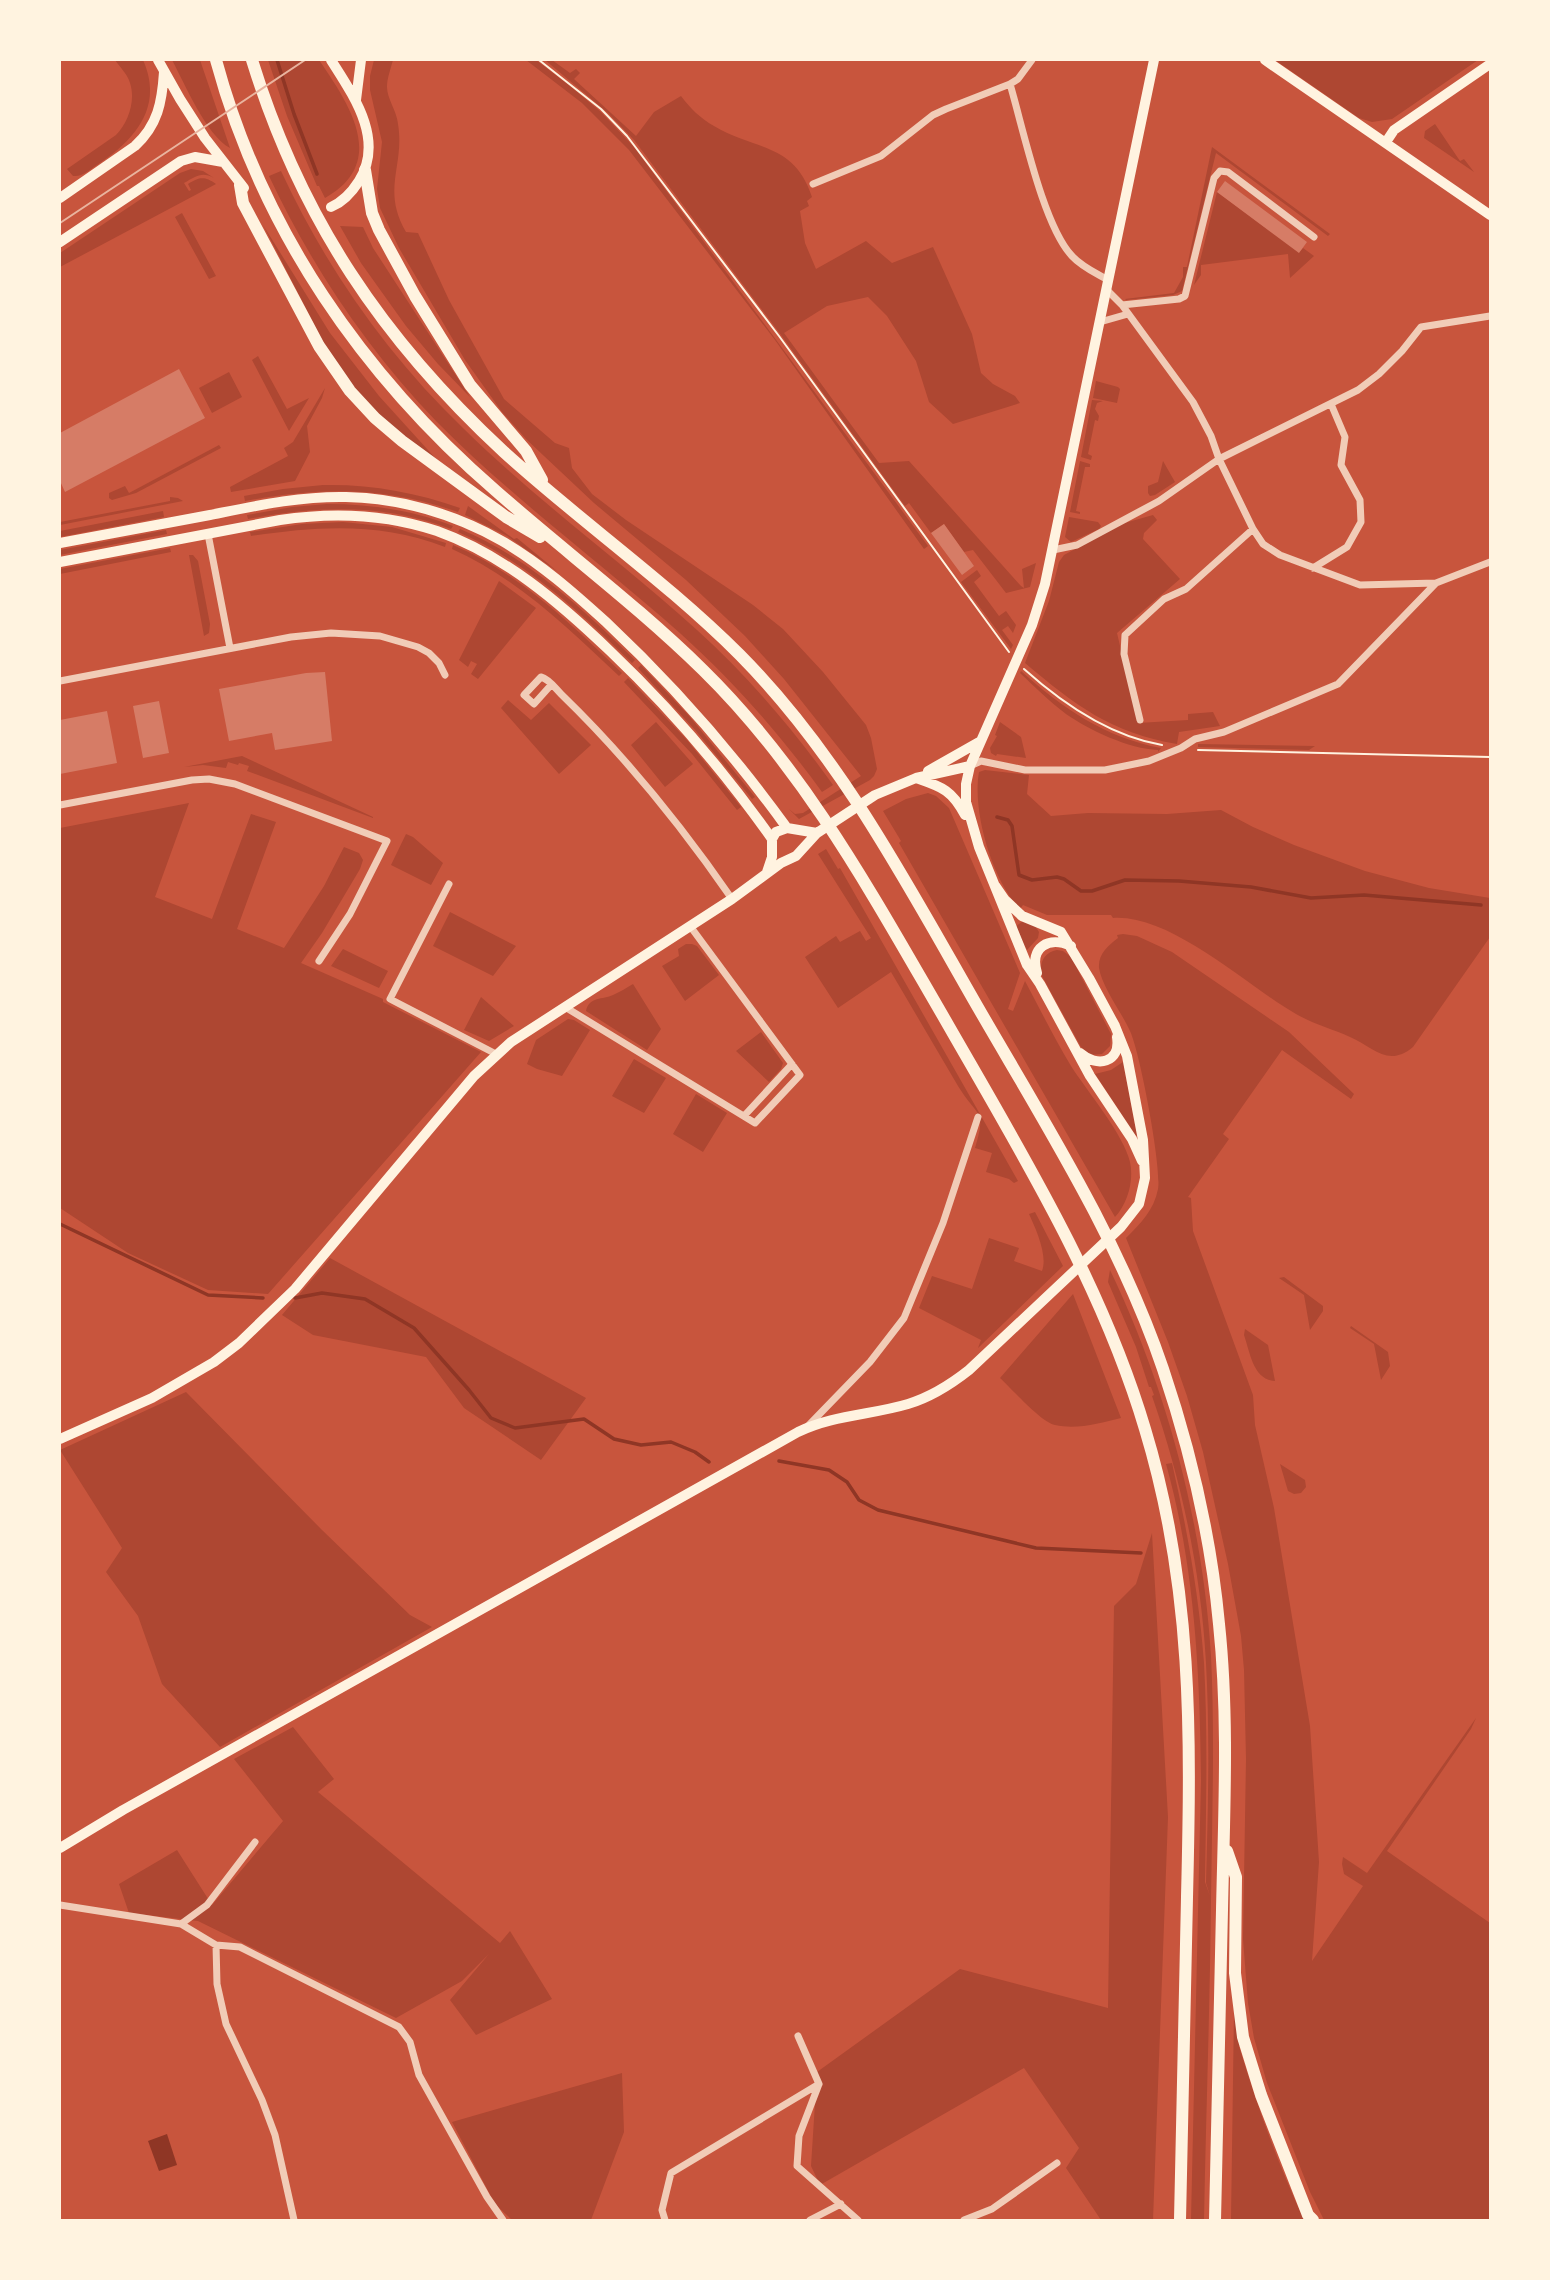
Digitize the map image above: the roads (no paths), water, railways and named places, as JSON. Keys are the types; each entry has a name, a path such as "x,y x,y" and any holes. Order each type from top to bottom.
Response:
{"highway":[{"path":"216,60 242,138 271,206 306,270 349,335 385,382 438,438 495,491 702,668 756,726 812,798 847,852 1010,1133 1092,1287 1131,1384 1157,1472 1174,1548 1185,1636 1189,1776 1180,2221"},
{"path":"252,60 272,119 302,189 361,291 395,337 436,386 506,454 700,618 735,651 800,723 842,779 877,833 1097,1217 1119,1261 1151,1336 1182,1429 1200,1500 1217,1604 1223,1668 1225,1749 1215,2221"},
{"path":"365,170 372,213 415,296 470,385 526,451 547,489"},
{"path":"242,186 243,203 313,334 350,391 375,418 402,441 506,517 573,556"},
{"path":"1224,1841 1236,1877 1235,1973 1244,2037 1261,2095 1308,2215 1313,2221"}],"main road":[{"path":"158,60 180,99 242,186"},
{"path":"331,60 356,101 367,128 369,144 365,170 348,195 331,207"},
{"path":"356,101 361,60"},
{"path":"1144,1165 1132,1139 1074,1048 1023,957 974,831 966,802 970,766 1032,625 1045,584 1154,60"},
{"path":"1265,60 1490,215"},
{"path":"1386,142 1394,130 1490,64"},
{"path":"60,198 144,138 153,126 160,108 164,72"},
{"path":"60,242 181,161 195,158 223,162"},
{"path":"60,543 290,500 329,497 398,502 443,515 502,541 567,588 643,657 715,735 791,829 802,838 802,848"},
{"path":"205,516 208,534"},
{"path":"60,562 307,516 371,517 435,530 491,555 526,578 642,682 710,758 778,856 787,859"},
{"path":"60,1439 152,1398 214,1362 239,1343 295,1289 462,1089 496,1054 732,899 787,859 796,856 817,833 875,796 916,778 981,741"},
{"path":"916,778 970,766"},
{"path":"916,778 939,786 951,794 974,831"},
{"path":"767,873 776,832 791,829 817,833"},
{"path":"60,1848 123,1810 806,1428 848,1415 909,1404 937,1393 959,1378 1131,1216 1143,1192 1143,1140 1127,1056 1115,1026 1072,946 1061,932 1021,916 1005,900 995,884"},
{"path":"1040,984 1035,966 1037,952 1049,942 1072,946"},
{"path":"1074,1048 1087,1060 1104,1062 1116,1051 1118,1045 1115,1026"}],"street":[{"path":"813,184 881,156 946,109 1010,84 1018,79 1032,60"},
{"path":"1010,84 1045,203 1060,238 1078,262 1107,284 1193,402 1253,529 1263,544 1280,555 1360,584 1436,583 1490,562"},
{"path":"1122,305 1179,299 1185,296 1214,178 1220,171 1228,172 1314,237"},
{"path":"1100,322 1128,314"},
{"path":"1053,551 1077,545 1159,500 1219,459 1357,390 1379,374 1421,327 1490,316"},
{"path":"1312,568 1347,547 1361,522 1360,502 1342,465 1345,437 1331,404"},
{"path":"1140,720 1124,654 1125,635 1164,599 1186,589 1253,529"},
{"path":"208,534 230,648"},
{"path":"970,766 981,761 1025,770 1105,770 1149,761 1185,749 1195,739 1224,732 1338,684 1436,583"},
{"path":"60,681 230,648 308,635 346,633 380,636 429,653 439,663 445,675"},
{"path":"551,685 619,754 685,834 732,899"},
{"path":"60,805 209,779 235,784 387,841 350,914 319,961"},
{"path":"449,884 390,999 496,1054"},
{"path":"565,1007 755,1123 800,1075 690,926"},
{"path":"744,1116 792,1065"},
{"path":"806,1428 870,1362 904,1318 943,1223 978,1118"},
{"path":"181,1924 207,1905 255,1843"},
{"path":"60,1905 181,1924 216,1945 240,1947 400,2027 410,2042 419,2075 486,2197 503,2221"},
{"path":"216,1945 217,1984 226,2024 262,2100 275,2136 294,2221"},
{"path":"798,2036 819,2084 799,2136 797,2166 858,2221"},
{"path":"666,2221 662,2210 671,2173 819,2084"},
{"path":"964,2221 992,2208 1057,2163"},
{"path":"810,2221 841,2204"}],"waterway":[{"path":"277,60 317,174"},
{"path":"997,817 1008,820 1012,826 1019,875 1032,880 1057,877 1081,891 1092,891 1125,880 1179,881 1251,887 1311,898 1364,895 1481,905"},
{"path":"60,1224 208,1295 263,1298"},
{"path":"295,1298 322,1293 365,1299 414,1328 491,1418 515,1428 584,1419 614,1439 641,1445 671,1442 695,1452 709,1462"},
{"path":"779,1461 829,1470 847,1482 859,1500 878,1510 1036,1548 1141,1553"}],"tram line":[{"path":"60,223 305,60"}]}
